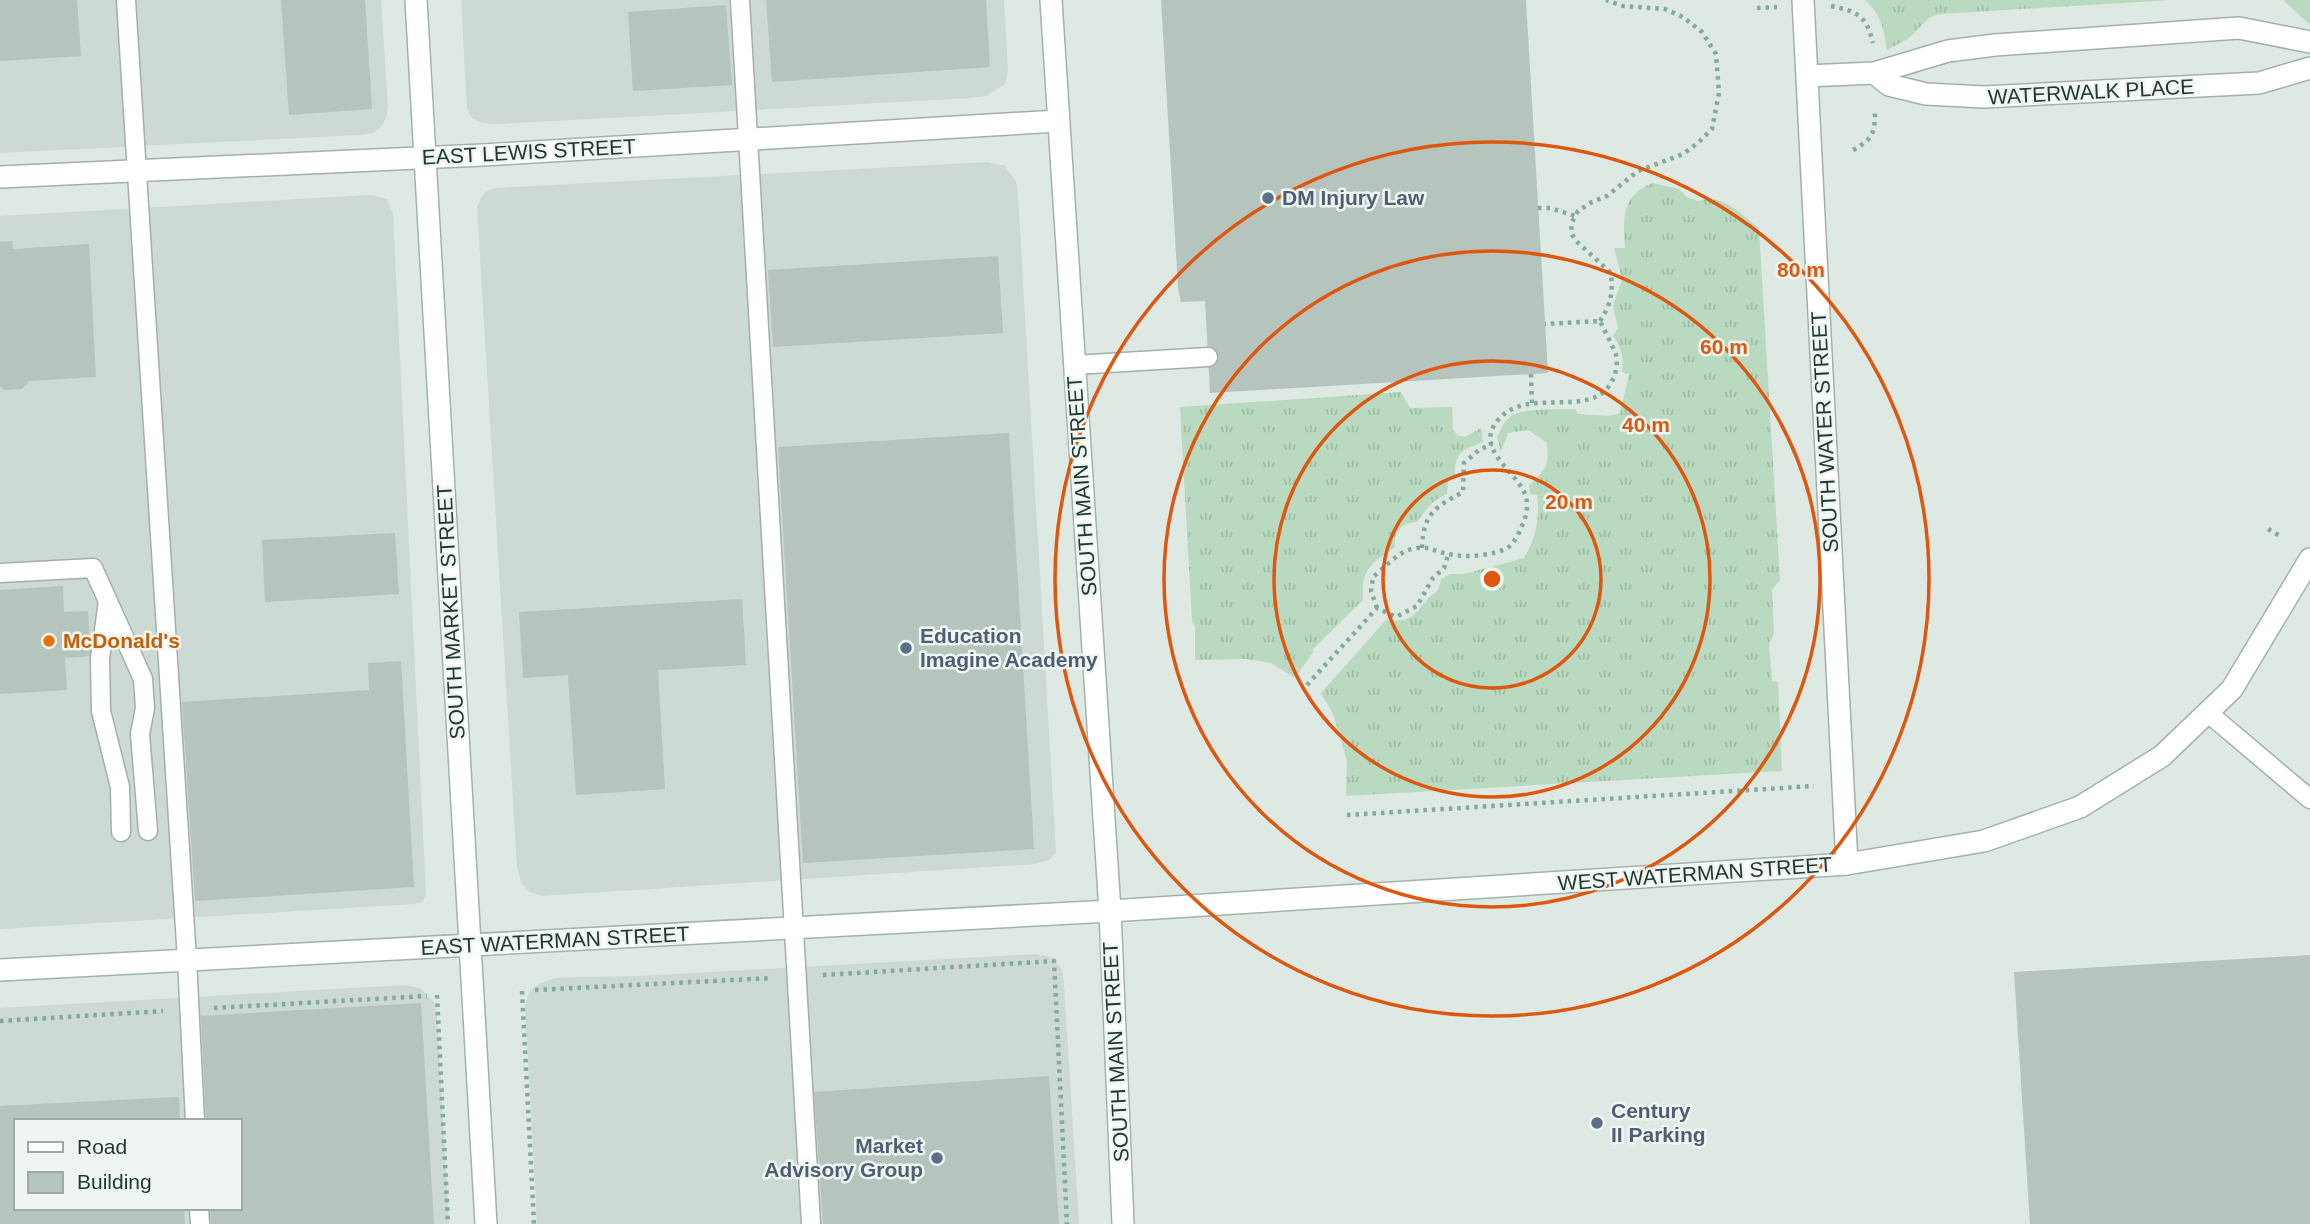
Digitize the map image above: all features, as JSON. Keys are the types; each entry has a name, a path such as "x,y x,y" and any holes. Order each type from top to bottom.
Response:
{"street":[{"name":"SOUTH MARKET STREET","path":"416,0 486,1224"},
{"name":"SOUTH MAIN STREET","path":"1051,0 1110,911 1124,1224"},
{"name":"SOUTH WATER STREET","path":"1803,0 1847,864"},
{"name":"WATERWALK PLACE","path":"1807,76 1874,73 1948,51 1995,45 2239,28 2310,42"},
{"name":"WATERWALK PLACE","path":"1874,73 1889,85 1926,94 1984,97 2259,83 2310,68"},
{"name":"EAST LEWIS STREET","path":"0,177 425,158 1058,121"},
{"name":"WEST WATERMAN STREET","path":"1110,911 1847,864 1984,841 2080,807 2162,756 2232,689 2310,559"},
{"name":"EAST WATERMAN STREET","path":"0,970 1110,911"}],"lane":[{"path":"125,0 195,1119"},
{"path":"740,0 811,1224"},
{"path":"1074,365 1208,357"},
{"path":"0,573 93,568 143,679 145,708 140,734 148,831"},
{"path":"108,600 100,659 101,711 120,787 121,832"},
{"path":"2207,712 2310,799"}],"path":[{"path":"1600,321 1609,308 1612,295 1611,273 1575,240 1572,222 1575,216 1592,202 1607,196 1638,171 1683,154 1699,142 1712,129 1719,93 1716,54 1702,32 1683,17 1665,9 1623,6 1606,0"},
{"path":"1853,150 1866,143 1875,130 1874,73"},
{"path":"1538,208 1550,208 1575,216"},
{"path":"1545,324 1600,321"},
{"path":"1448,555 1444,568 1433,578 1418,606 1396,617 1377,608 1371,591 1373,577 1409,549 1428,547 1448,555 1484,555 1512,545 1527,515 1526,496 1501,464 1490,436 1496,422 1510,407 1589,400 1600,396 1615,375 1617,358 1600,321"},
{"path":"1531,374 1532,403"},
{"path":"1422,548 1422,535 1431,513 1463,492 1464,463 1479,450 1492,444"},
{"path":"2268,529 2283,537"},
{"path":"1307,685 1377,608"},
{"path":"1347,815 1815,786"},
{"path":"1054,961 1067,1224"},
{"path":"522,991 534,1224"},
{"path":"437,995 447,1224"}],"shaded area":[{"path":"0,0 381,0 388,107 386,118 381,127 372,133 359,135 0,153"},
{"path":"461,0 1004,0 1008,71 1005,84 986,96 970,98 482,123 472,118 467,108"},
{"path":"988,162 1005,166 1017,184 1056,853 1049,860 1035,864 542,896 530,892 521,882 517,867 477,207 481,197 496,188"},
{"path":"370,195 387,199 393,214 426,895 422,902 414,904 0,929 0,216"},
{"path":"1036,954 1048,956 1062,970 1079,1224 537,1224 525,1004 530,991 540,983 555,978"},
{"path":"406,985 420,988 434,1002 437,1015 449,1224 0,1224 0,1008"}],"green space":[{"path":"1865,0 2172,0 1941,14 1930,17 1908,39 1887,50 1881,23"},
{"path":"2283,0 2310,0 2310,24 2309,24"},
{"path":"1653,183 1679,189 1687,197 1698,201 1715,199 1723,202 1759,228 1780,580 1772,590 1774,633 1769,644 1772,681 1778,682 1782,771 1346,796 1347,761 1333,714 1321,693 1386,620 1400,621 1413,615 1437,592 1441,579 1450,574 1464,574 1524,558 1532,543 1538,504 1537,495 1530,494 1529,485 1545,467 1547,443 1528,430 1508,433 1501,451 1497,437 1505,422 1514,414 1540,410 1576,409 1577,414 1609,416 1620,413 1629,374 1622,372 1622,353 1613,336 1618,328 1613,306 1622,279 1614,248 1625,248 1624,227 1630,201 1635,194"},
{"path":"1401,392 1410,408 1452,407 1453,429 1457,435 1465,437 1481,428 1483,442 1465,450 1458,457 1455,477 1448,481 1447,494 1430,505 1417,522 1407,524 1397,532 1395,547 1373,563 1366,574 1363,600 1312,650 1314,651 1295,678 1271,663 1246,659 1195,660 1180,407"}],"building":[{"path":"0,0 77,0 81,56 0,61"},
{"path":"281,0 365,0 372,109 289,115"},
{"path":"766,0 986,0 990,67 772,82"},
{"path":"1161,0 1526,0 1548,373 1210,393 1205,301 1181,302 1178,288"},
{"path":"726,5 732,85 633,91 628,12"},
{"path":"12,241 13,249 89,244 96,377 29,381 22,389 4,390 0,386 0,242"},
{"path":"998,256 1003,333 773,347 768,270"},
{"name":"Education Imagine Academy","path":"1009,433 1034,849 803,863 778,447"},
{"path":"395,533 399,594 265,602 262,540"},
{"path":"63,586 64,612 88,611 91,656 65,658 67,690 0,694 0,590"},
{"path":"742,599 746,665 658,670 665,789 576,795 568,675 523,678 519,612"},
{"path":"401,661 414,887 195,901 182,702 369,690 368,663"},
{"path":"2310,955 2310,1224 2030,1224 2014,972"},
{"path":"421,1003 434,1224 211,1224 210,1210 242,1210 242,1119 206,1119 201,1016"},
{"name":"Market Advisory Group","path":"1049,1076 1059,1224 823,1224 814,1092"},
{"path":"179,1097 180,1119 14,1119 14,1210 184,1210 185,1224 0,1224 0,1106"}],"place":[{"name":"DM Injury Law","path":"1268,198"},
{"name":"McDonald's","path":"49,641"},
{"name":"Education Imagine Academy","path":"906,648"},
{"name":"Century II Parking","path":"1597,1123"},
{"name":"Market Advisory Group","path":"937,1158"}]}
